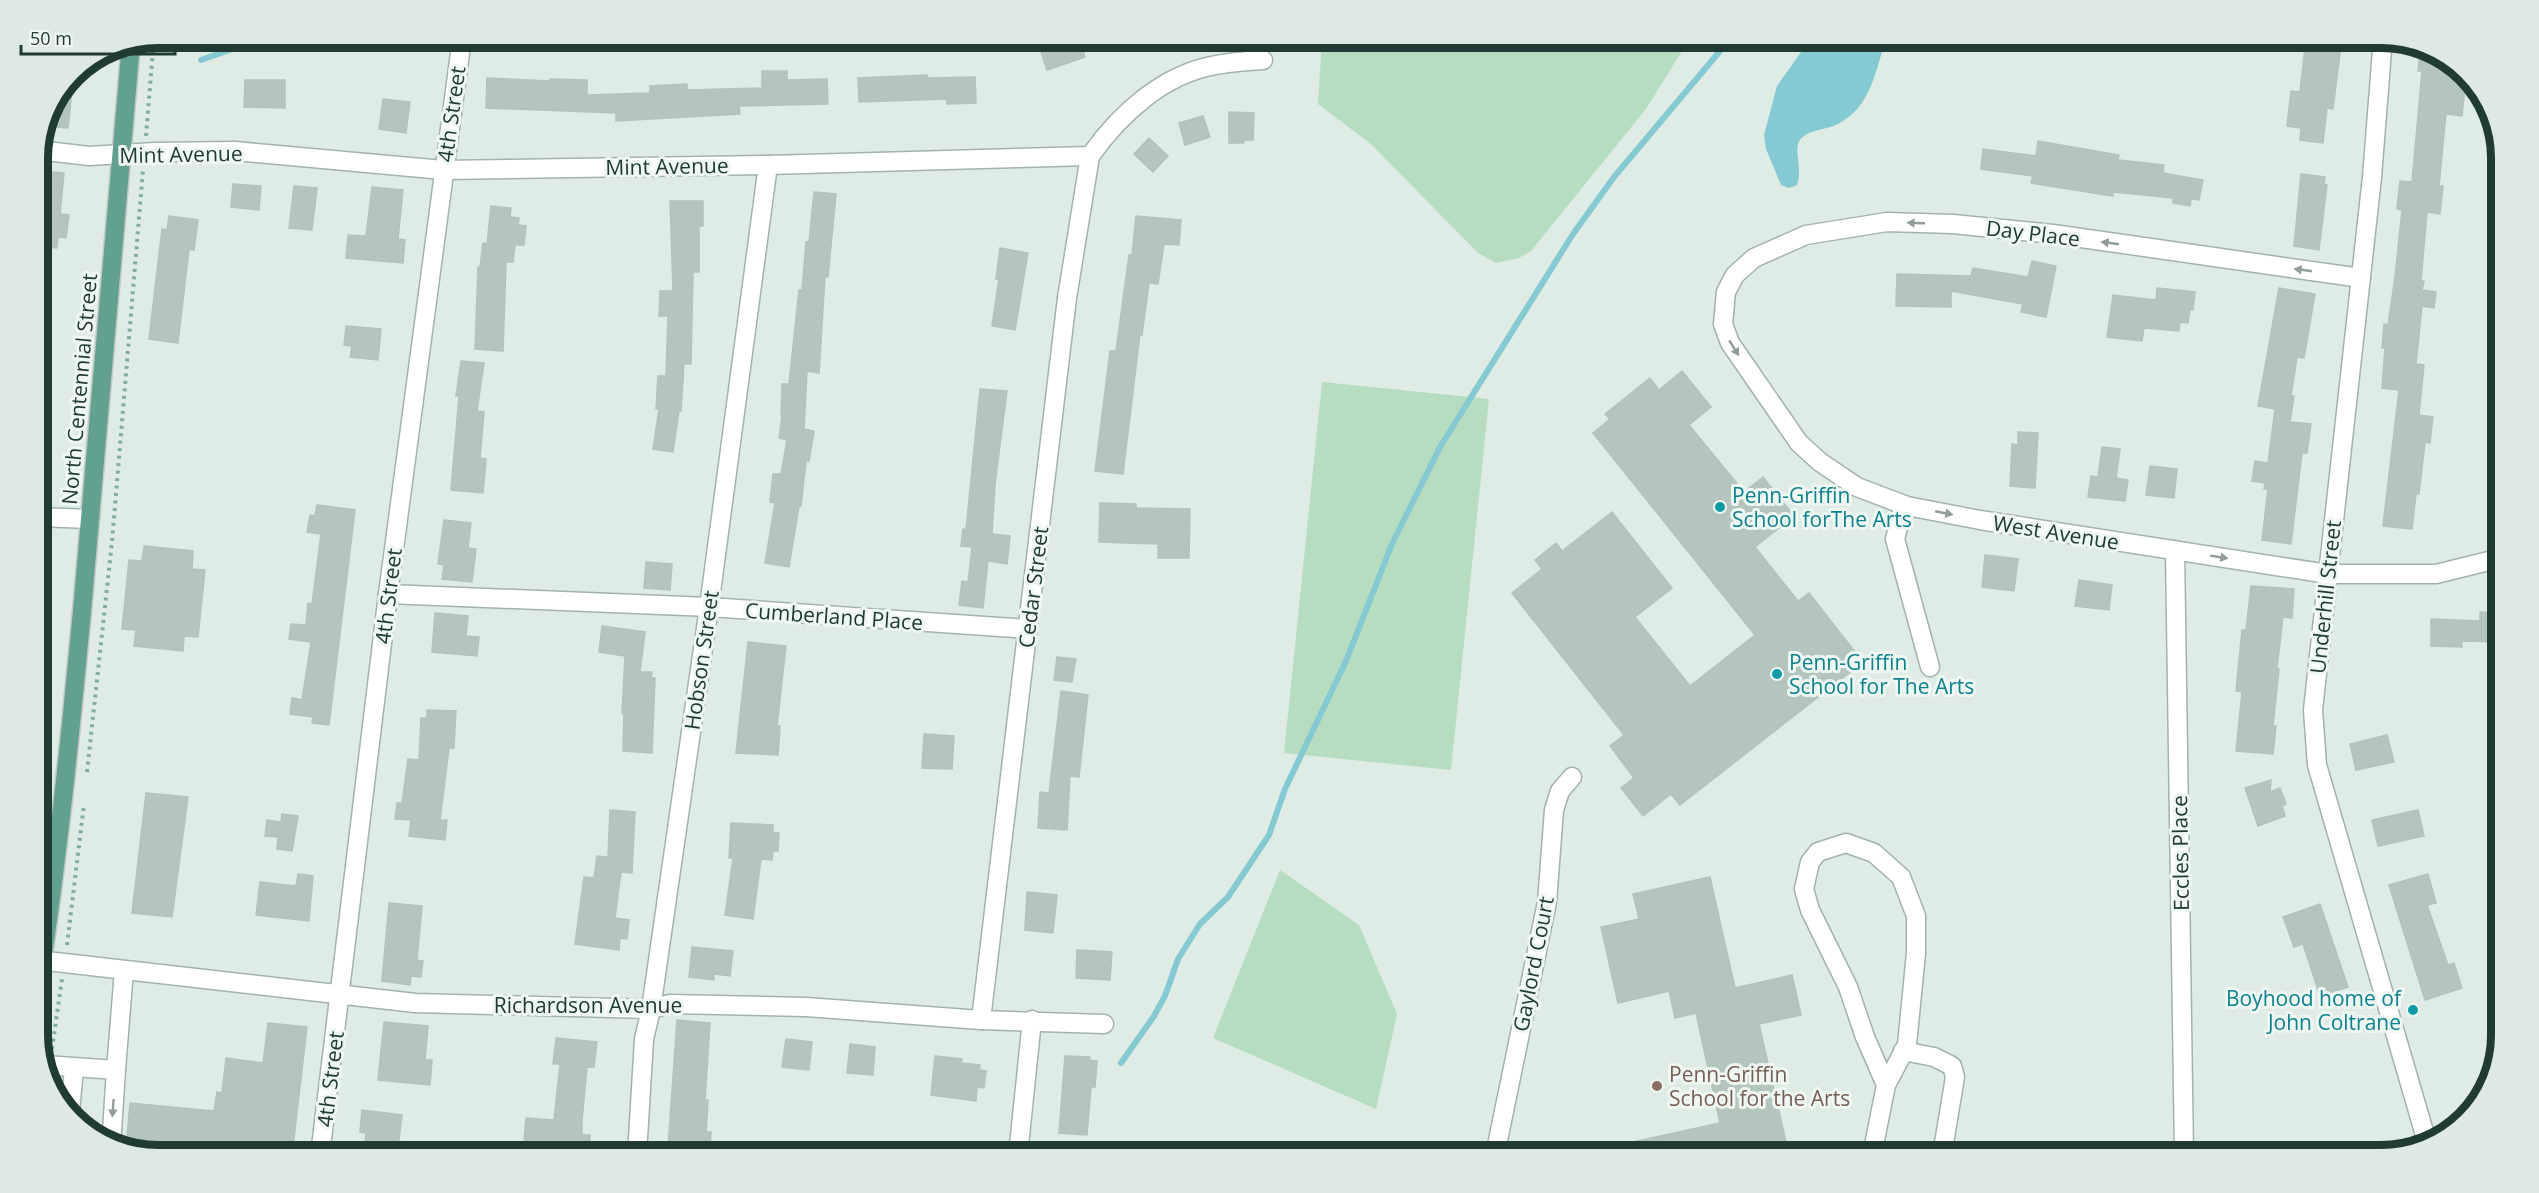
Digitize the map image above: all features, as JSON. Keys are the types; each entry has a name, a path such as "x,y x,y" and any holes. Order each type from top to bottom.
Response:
{"main road":[{"name":"North Centennial Street","path":"48,900 67,756 90,519 123,154 129,52"}],"street":[{"name":"4th Street","path":"321,1145 388,594 461,48"},
{"name":"Underhill Street","path":"2382,48 2373,177 2313,710 2317,765 2425,1136"},
{"path":"1090,156 1105,134 1124,114 1163,85 1188,73 1214,65 1263,60"},
{"name":"Mint Avenue","path":"48,151 89,156 235,151 443,170 768,165 1090,156"},
{"name":"Cedar Street","path":"981,1020 1067,298 1090,156"},
{"name":"Hobson Street","path":"638,1145 644,1039 651,1009 709,607 768,165"},
{"name":"Day Place","path":"1726,292 1735,275 1754,258 1806,235 1887,222 1953,224 2053,234 2361,278"},
{"name":"West Avenue","path":"1726,292 1723,324 1730,343 1799,443 1820,462 1857,487 1904,505 1980,520 2328,574 2436,574 2491,560"},
{"path":"1904,505 1895,539 1930,668"},
{"path":"48,517 90,519"},
{"name":"Eccles Place","path":"2175,550 2184,1145"},
{"name":"Cumberland Place","path":"388,594 709,607 1028,629"},
{"name":"Gaylord Court","path":"1497,1145 1547,902 1554,810 1560,791 1572,777"},
{"path":"1874,1145 1886,1085 1907,1045 1916,953 1916,916 1901,877 1874,853 1846,843 1818,852 1810,862 1804,889 1810,910 1848,987 1865,1037 1886,1085"},
{"name":"Richardson Avenue","path":"48,962 415,1003 651,1009 670,1004 806,1007 981,1020 1104,1024"},
{"path":"112,1135 124,970"},
{"path":"1019,1145 1032,1020"},
{"path":"1903,1051 1935,1057 1952,1066 1955,1077 1944,1145"},
{"path":"53,1066 116,1070"},
{"path":"71,1103 74,1068"}],"green space":[{"path":"1321,48 1684,48 1646,109 1531,251 1519,258 1496,263 1478,253 1371,144 1318,104"},
{"path":"1322,382 1489,399 1451,770 1284,753"},
{"path":"1280,870 1359,925 1397,1014 1376,1109 1213,1038"}],"water":[{"path":"1804,48 1883,48 1871,87 1858,108 1838,124 1803,136 1800,140 1797,149 1799,179 1797,185 1789,188 1781,185 1766,149 1764,135 1777,86"}],"building":[{"path":"1040,48 1082,48 1085,57 1047,70"},
{"path":"2305,48 2341,48 2333,109 2327,108 2323,143 2300,140 2301,128 2287,126 2291,91 2300,92"},
{"path":"2420,55 2448,71 2465,86 2462,116 2446,114 2439,186 2443,186 2440,214 2427,212 2422,290 2436,292 2434,308 2422,306 2416,364 2424,365 2419,415 2433,417 2430,443 2425,442 2412,529 2383,526 2399,390 2382,388 2385,348 2382,348 2384,324 2388,325 2395,277 2402,210 2397,209 2400,181 2412,182 2422,71 2418,71"},
{"path":"762,71 787,71 787,80 827,79 828,104 739,106 740,114 616,121 616,113 486,108 487,78 587,80 587,95 650,93 650,86 687,84 687,90 762,88"},
{"path":"927,75 927,78 975,77 976,103 947,104 947,99 859,102 858,78"},
{"path":"245,80 285,80 285,108 244,107"},
{"path":"72,89 68,128 53,127 56,116"},
{"path":"383,99 410,102 406,133 379,129"},
{"path":"1229,112 1254,113 1253,140 1244,140 1244,143 1229,143"},
{"path":"1203,116 1210,137 1185,145 1179,123"},
{"path":"1149,138 1168,156 1153,172 1134,154"},
{"path":"2038,141 2119,155 2118,160 2164,165 2163,173 2203,180 2199,200 2191,199 2190,206 2173,203 2173,198 2113,192 2113,196 2031,183 2033,176 1981,169 1983,149 2036,156"},
{"path":"48,172 64,173 60,214 69,215 66,238 58,237 57,248 48,247"},
{"path":"2301,174 2325,177 2324,184 2327,185 2319,250 2294,246"},
{"path":"233,184 261,186 259,210 231,207"},
{"path":"294,186 317,188 312,230 289,228"},
{"path":"372,187 403,190 398,239 405,240 403,263 346,258 348,235 366,236"},
{"path":"814,192 836,194 828,277 825,276 819,373 807,371 804,429 814,431 809,461 806,461 801,506 799,506 789,567 765,563 775,503 770,502 773,474 781,474 787,440 779,438 782,384 789,384 799,290 802,290 806,242 809,242"},
{"path":"670,201 703,201 703,226 699,226 699,272 693,272 691,364 684,364 681,411 679,411 673,452 653,449 659,409 656,409 658,376 666,376 668,316 659,316 660,291 673,291"},
{"path":"491,206 511,208 510,217 519,218 518,225 526,226 524,245 515,245 513,262 506,262 503,351 475,349 478,267 480,267 483,243 487,244"},
{"path":"169,216 198,220 194,250 189,249 178,343 149,339 162,229 167,230"},
{"path":"1136,216 1181,220 1179,245 1164,244 1158,284 1149,283 1142,335 1140,334 1123,474 1095,471 1110,351 1116,351"},
{"path":"1000,248 1028,253 1015,330 992,326 999,279 996,279"},
{"path":"2032,261 2056,266 2046,317 2021,312 2023,304 1951,291 1951,307 1896,306 1897,274 1971,276 1973,268 2028,277"},
{"path":"2157,288 2195,292 2193,310 2190,309 2188,323 2180,322 2179,331 2144,328 2142,341 2107,337 2113,295 2156,300"},
{"path":"2279,288 2315,294 2304,358 2297,357 2291,396 2294,396 2290,422 2311,424 2307,453 2302,453 2291,544 2262,540 2268,489 2264,489 2265,483 2252,481 2255,461 2268,463 2275,409 2258,406"},
{"path":"346,326 381,329 378,360 350,357 352,346 344,345"},
{"path":"461,361 484,363 477,411 484,412 480,458 486,459 483,493 451,490 459,396 456,396"},
{"name":"Penn-Griffin School for The Arts","path":"1682,371 1711,407 1689,425 1744,492 1763,477 1794,516 1755,547 1798,601 1809,593 1863,662 1680,805 1671,794 1643,816 1621,788 1634,778 1610,746 1624,735 1512,593 1542,569 1535,560 1556,543 1562,551 1612,512 1672,588 1635,617 1690,686 1755,635 1593,433 1610,419 1605,414 1650,378 1659,390"},
{"path":"980,389 1007,391 995,484 992,534 1010,536 1007,564 988,561 983,608 959,605 962,581 968,582 972,547 961,546 963,529 966,530"},
{"path":"2018,432 2038,433 2035,488 2010,486 2012,444 2018,445"},
{"path":"2102,447 2120,449 2116,478 2128,480 2125,501 2088,497 2091,476 2098,477"},
{"path":"2150,466 2177,469 2174,498 2146,495"},
{"path":"1100,503 1136,504 1136,508 1190,509 1189,558 1158,558 1158,544 1099,542"},
{"path":"317,505 355,510 329,725 312,723 313,717 290,714 292,698 302,700 311,642 289,639 291,624 306,625 308,603 312,604 321,534 307,532 310,515 315,516"},
{"path":"444,520 471,523 468,548 476,549 472,582 442,579 444,565 438,564"},
{"path":"144,546 193,551 192,569 205,570 198,637 184,636 183,651 134,646 136,630 122,629 129,560 142,561"},
{"path":"1985,555 2018,559 2014,591 1982,587"},
{"path":"646,562 672,564 670,590 644,588"},
{"path":"2079,580 2112,585 2109,610 2075,606"},
{"path":"2251,586 2294,589 2292,618 2283,617 2277,668 2279,669 2273,726 2276,726 2273,754 2236,751 2242,692 2236,691 2242,630 2246,630"},
{"path":"2480,612 2491,613 2491,642 2462,641 2462,647 2431,646 2431,619 2480,621"},
{"path":"435,613 468,616 466,636 479,637 477,656 432,652"},
{"path":"602,626 645,632 640,672 652,672 651,678 655,678 652,753 623,751 625,656 599,652"},
{"path":"748,642 786,646 777,726 780,726 778,755 736,753"},
{"path":"1057,657 1076,659 1072,682 1054,680"},
{"path":"1061,691 1088,695 1079,777 1070,776 1067,830 1038,828 1040,792 1049,793"},
{"path":"427,710 456,711 454,748 449,748 440,820 447,820 445,840 409,836 411,820 395,819 397,803 402,803 408,759 419,760 421,718 427,718"},
{"path":"924,734 954,736 952,769 922,768"},
{"path":"2387,735 2394,762 2356,770 2350,744"},
{"path":"2271,780 2270,792 2280,788 2286,804 2282,806 2285,816 2258,826 2245,788"},
{"path":"146,793 188,797 172,917 132,913"},
{"path":"610,810 635,812 632,873 621,872 615,918 629,920 627,939 620,938 619,950 575,944 584,877 594,878 597,856 608,857"},
{"path":"2418,810 2424,836 2378,846 2372,820"},
{"path":"282,814 298,816 292,851 277,849 278,837 265,836 267,820 281,822"},
{"path":"731,823 773,825 773,833 779,833 778,851 773,851 772,860 761,859 753,919 725,915 733,858 729,858"},
{"path":"298,874 313,876 309,921 256,915 260,882 296,886"},
{"path":"2428,874 2436,903 2427,905 2448,965 2454,963 2462,988 2425,1000 2389,885"},
{"path":"1710,877 1735,988 1792,975 1801,1015 1759,1024 1787,1145 1619,1145 1720,1123 1696,1013 1675,1018 1669,991 1618,1003 1601,927 1639,919 1633,894"},
{"path":"1027,892 1057,895 1053,933 1025,930"},
{"path":"389,903 422,906 417,960 423,961 421,977 411,976 410,985 382,981"},
{"path":"2320,904 2348,987 2320,996 2303,944 2294,947 2283,917"},
{"path":"692,947 733,951 730,976 714,974 714,980 689,977"},
{"path":"1077,950 1112,952 1110,980 1076,978"},
{"path":"677,1020 710,1023 705,1100 708,1100 706,1132 711,1132 710,1145 668,1145"},
{"path":"384,1022 428,1026 425,1060 432,1060 430,1085 378,1080"},
{"path":"268,1023 307,1027 293,1145 151,1145 127,1140 130,1103 214,1111 217,1092 222,1093 226,1058 263,1063"},
{"path":"556,1038 597,1042 594,1067 587,1067 582,1121 582,1135 590,1135 590,1145 524,1143 526,1118 554,1120 560,1064 553,1064"},
{"path":"786,1039 812,1042 809,1070 782,1067"},
{"path":"850,1044 875,1047 873,1075 847,1073"},
{"path":"935,1056 962,1059 961,1063 980,1065 979,1070 986,1071 984,1088 977,1087 976,1101 931,1095"},
{"path":"1065,1056 1090,1057 1089,1060 1097,1061 1095,1087 1091,1087 1087,1135 1059,1133"},
{"path":"362,1110 402,1115 398,1145 365,1145 366,1133 360,1132"}],"waterway":[{"path":"201,60 235,48"},
{"path":"1121,1063 1154,1016 1165,996 1178,959 1200,924 1228,897 1269,835 1285,789 1346,661 1392,544 1440,447 1573,234 1614,177 1723,48"}],"place":[{"name":"Penn-Griffin School forThe Arts","path":"1720,507"},
{"name":"Penn-Griffin School for The Arts","path":"1777,674"},
{"name":"Boyhood home of John Coltrane","path":"2413,1010"},
{"name":"Penn-Griffin School for the Arts","path":"1657,1086"}]}
